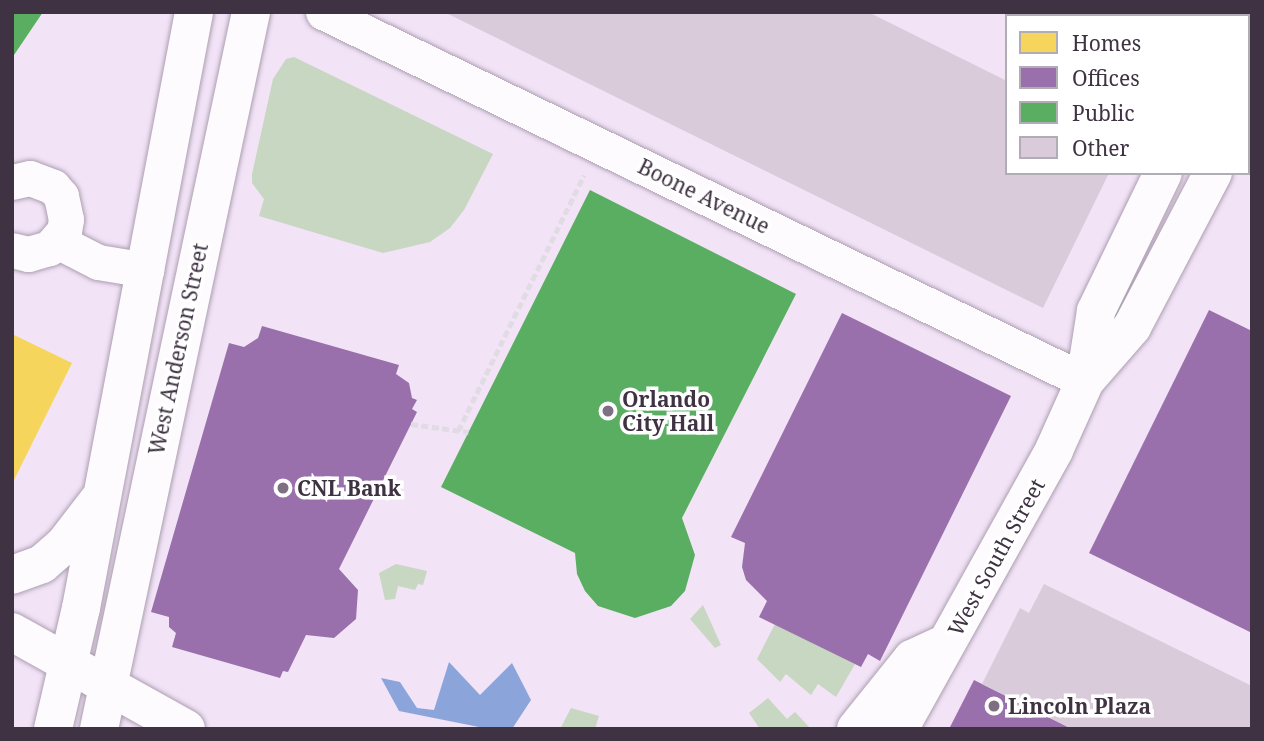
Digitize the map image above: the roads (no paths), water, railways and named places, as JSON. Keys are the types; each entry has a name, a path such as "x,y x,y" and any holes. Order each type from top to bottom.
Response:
{"main road":[{"name":"West Anderson Street","path":"52,729 104,494 194,12"},
{"name":"West Anderson Street","path":"99,729 251,12"},
{"name":"West South Street","path":"899,729 1048,461 1085,381 1096,311 1162,175"},
{"name":"West South Street","path":"1085,381 1132,327 1212,175"},
{"path":"12,575 41,564 64,545 104,494"},
{"path":"12,632 186,729"},
{"path":"856,729 912,659 948,643"}],"street":[{"name":"Boone Avenue","path":"323,12 1085,381"},
{"path":"12,182 43,180 61,196 66,219 57,241 39,252 12,250"},
{"path":"57,241 98,262 146,270"}],"water":[{"path":"449,662 480,695 512,663 531,700 512,729 489,729 399,711 381,678 400,682 417,708 434,710"}],"place":[{"name":"Orlando City Hall","path":"608,411"},
{"name":"CNL Bank","path":"283,488"},
{"name":"Lincoln Plaza","path":"994,706"}]}
